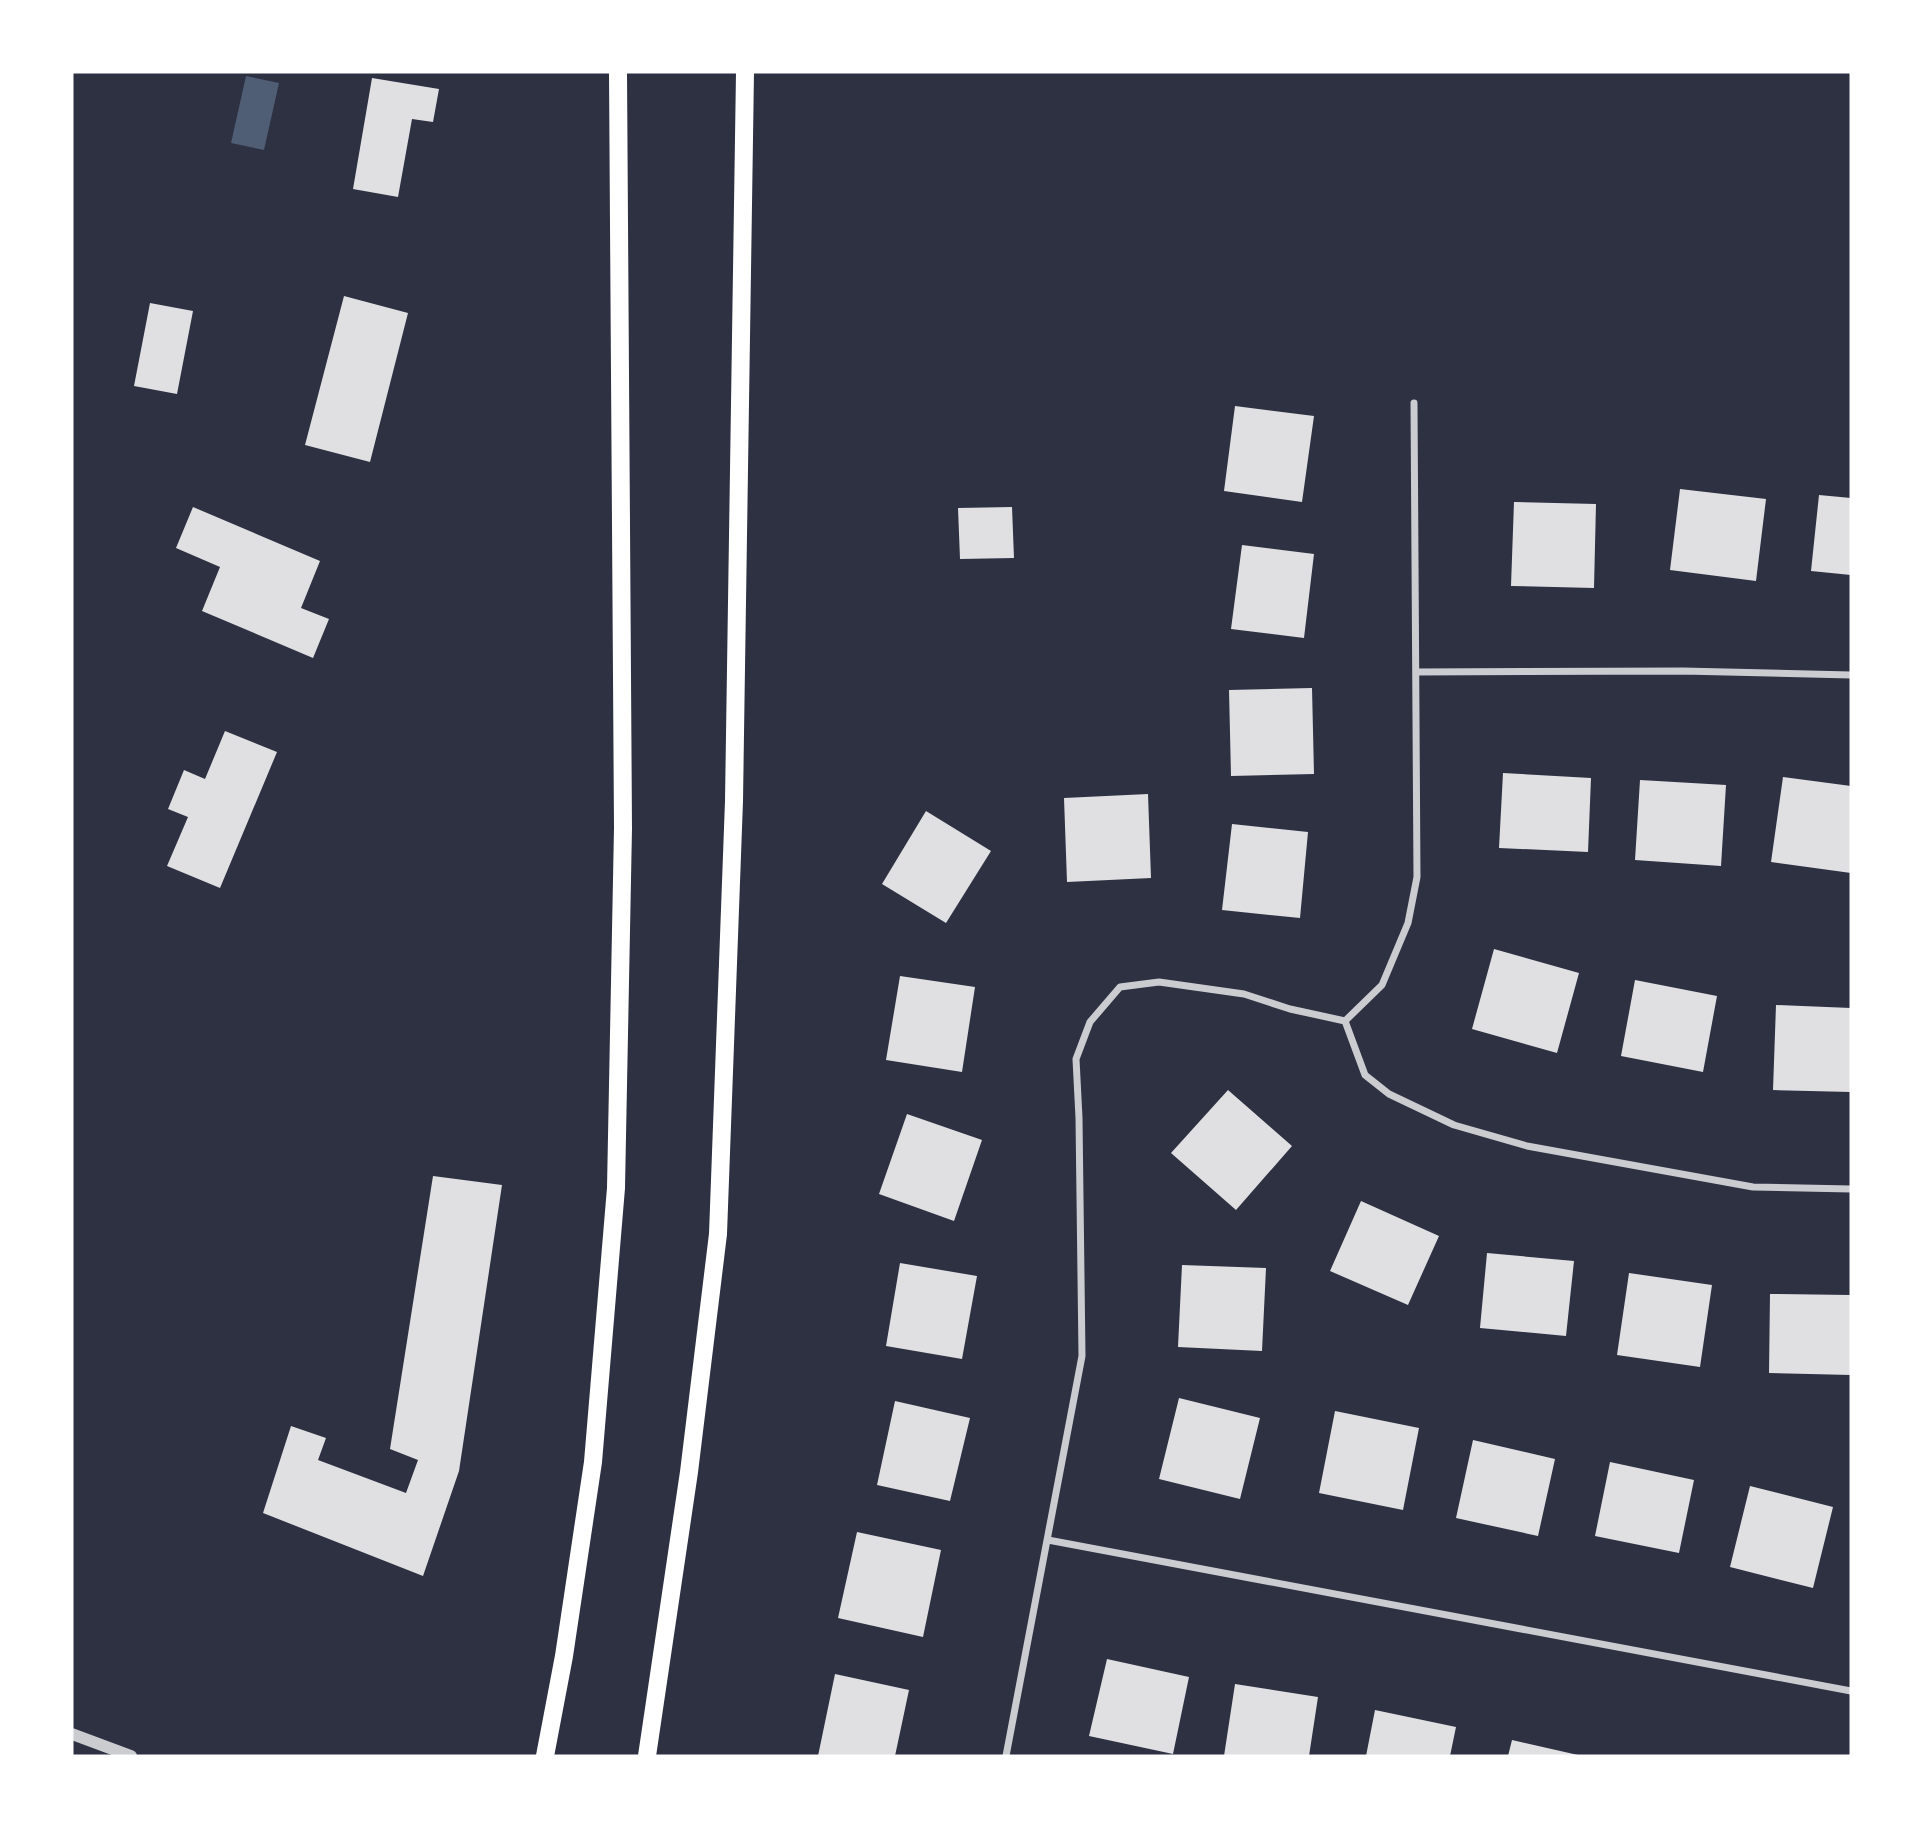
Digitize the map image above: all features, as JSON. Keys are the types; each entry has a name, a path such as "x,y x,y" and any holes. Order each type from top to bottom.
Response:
{"main road":[{"path":"545,1756 564,1656 593,1462 616,1188 623,828 618,72"},
{"path":"646,1756 689,1472 718,1234 734,801 745,72"}],"street":[{"path":"1345,1021 1382,985 1408,923 1417,877 1414,403"},
{"path":"1416,671 1684,671 1851,675"},
{"path":"1006,1756 1082,1356 1076,1059 1090,1022 1120,987 1159,982 1244,994 1290,1009 1345,1021"},
{"path":"1345,1021 1365,1075 1389,1094 1454,1125 1527,1146 1753,1187 1851,1189"},
{"path":"1048,1541 1851,1691"},
{"path":"72,1734 131,1756"}],"water":[{"path":"246,76 279,83 264,150 231,143"}],"building":[{"path":"372,78 439,89 433,122 412,119 398,197 353,189"},
{"path":"344,296 408,313 370,462 305,445"},
{"path":"150,303 193,311 177,394 134,386"},
{"path":"1235,406 1314,416 1302,502 1224,491"},
{"path":"1680,489 1766,499 1756,581 1670,570"},
{"path":"1819,495 1851,498 1851,575 1811,571"},
{"path":"1514,502 1596,504 1594,588 1511,586"},
{"path":"193,507 320,561 301,608 329,619 313,658 202,611 220,567 176,548"},
{"path":"1012,507 1014,558 960,559 958,508"},
{"path":"1242,545 1314,554 1304,638 1231,629"},
{"path":"1312,688 1314,774 1231,776 1229,690"},
{"path":"225,731 277,752 220,888 167,866 188,817 168,809 184,770 205,779"},
{"path":"1503,773 1591,778 1588,852 1499,848"},
{"path":"1783,777 1851,786 1851,873 1771,862"},
{"path":"1640,780 1726,785 1721,866 1635,860"},
{"path":"1148,794 1151,878 1067,882 1064,798"},
{"path":"926,811 991,851 946,923 882,884"},
{"path":"1232,824 1308,832 1300,918 1222,910"},
{"path":"1494,949 1579,973 1557,1053 1472,1029"},
{"path":"900,976 975,987 962,1072 886,1060"},
{"path":"1635,980 1717,996 1703,1072 1621,1056"},
{"path":"1776,1005 1851,1008 1851,1092 1773,1090"},
{"path":"1228,1090 1292,1146 1236,1210 1171,1153"},
{"path":"907,1114 982,1140 954,1221 879,1194"},
{"path":"433,1176 502,1185 459,1471 423,1576 263,1513 291,1426 326,1438 318,1460 406,1493 418,1460 390,1449"},
{"path":"1361,1201 1439,1236 1408,1305 1330,1271"},
{"path":"1487,1253 1574,1261 1566,1336 1480,1328"},
{"path":"900,1263 977,1276 962,1359 886,1346"},
{"path":"1182,1265 1266,1268 1262,1351 1178,1347"},
{"path":"1629,1273 1712,1285 1700,1367 1617,1355"},
{"path":"1770,1294 1851,1295 1851,1375 1769,1373"},
{"path":"1179,1398 1260,1418 1240,1499 1159,1479"},
{"path":"895,1401 970,1418 950,1501 877,1485"},
{"path":"1335,1411 1419,1428 1403,1510 1319,1493"},
{"path":"1473,1440 1555,1459 1538,1536 1456,1518"},
{"path":"1610,1462 1694,1480 1679,1553 1595,1536"},
{"path":"1750,1486 1833,1507 1813,1588 1730,1567"},
{"path":"857,1532 941,1550 923,1637 838,1618"},
{"path":"1107,1659 1189,1677 1173,1754 1089,1736"},
{"path":"835,1674 909,1690 895,1756 818,1756"},
{"path":"1235,1684 1318,1697 1309,1756 1224,1756"},
{"path":"1375,1710 1456,1727 1450,1756 1366,1756"},
{"path":"1512,1740 1578,1755 1508,1756"}]}
